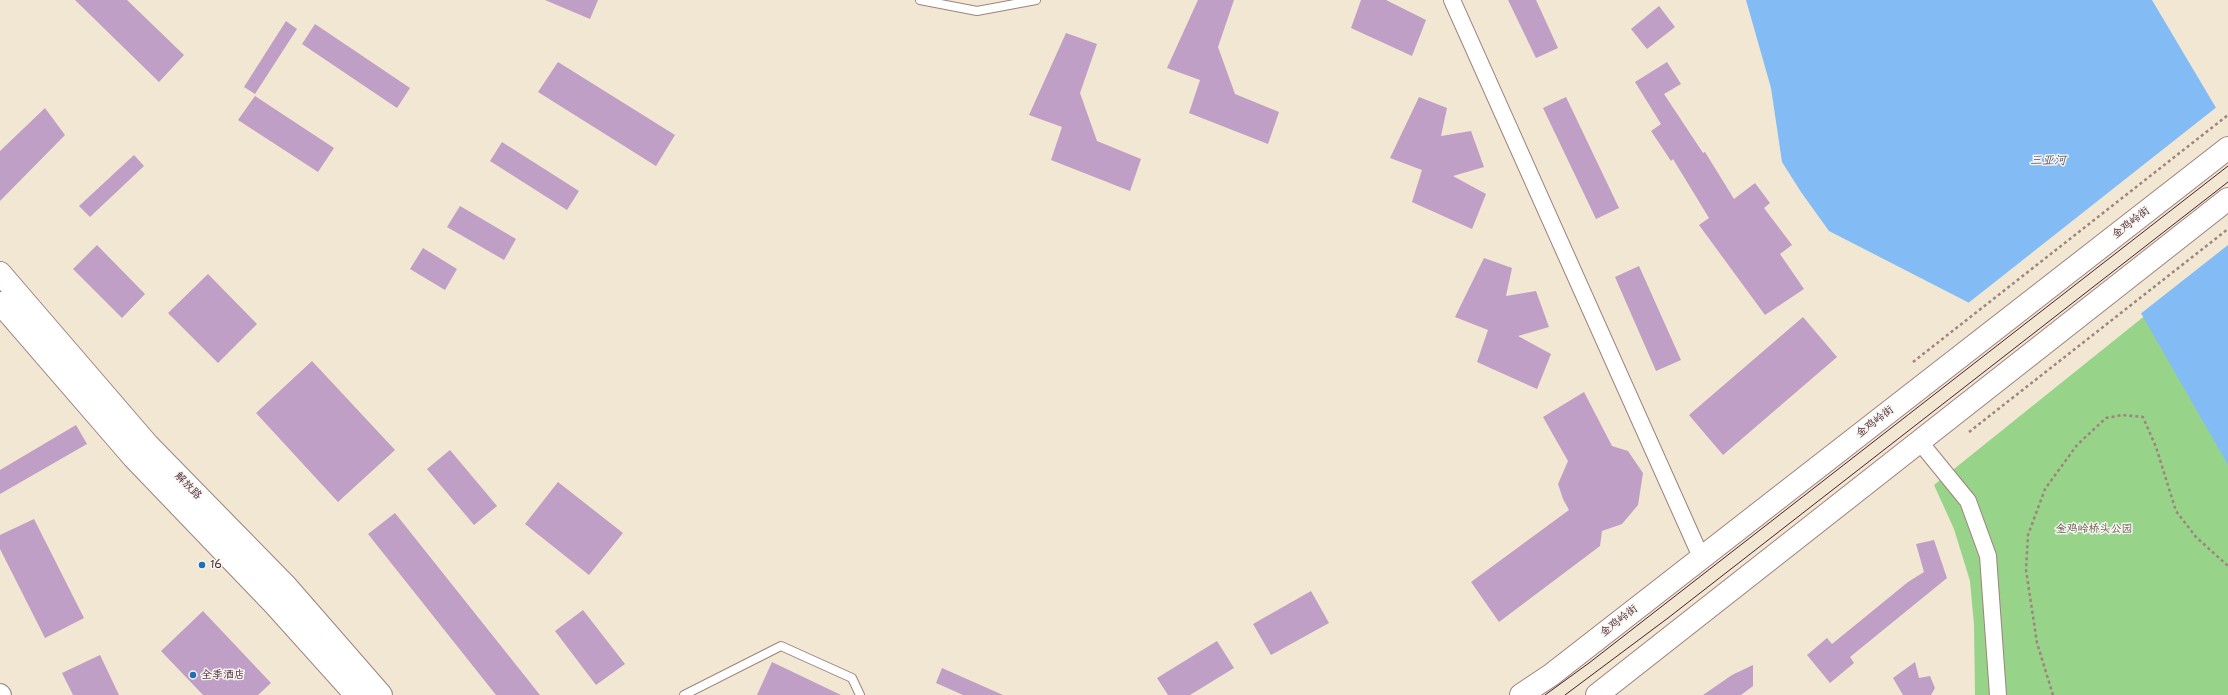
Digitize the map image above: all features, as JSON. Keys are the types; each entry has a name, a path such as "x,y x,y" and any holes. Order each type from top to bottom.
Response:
{"main road":[{"name":"金鸡岭街","path":"1521,695 1551,674 2228,148"},
{"path":"1597,695 2228,199"},
{"name":"解放路","path":"0,273 148,445 286,586 381,695"},
{"name":"解放路","path":"0,303 134,458 275,605 356,695"}],"street":[{"path":"1452,0 1701,557"},
{"path":"1919,441 1968,501 1988,556 1998,695"}],"lane":[{"path":"920,0 977,11 1036,0"},
{"path":"684,695 781,646 852,678 860,695"}],"path":[{"path":"1913,362 2228,115"},
{"path":"1968,432 2228,229"},
{"path":"2054,695 2037,643 2026,570 2028,534 2045,489 2077,445 2093,432 2106,418 2122,415 2143,417 2156,447 2176,511 2196,537 2228,566"}],"green space":[{"name":"金鸡岭桥头公园","path":"2228,249 2228,695 1975,695 1974,625 1970,581 1954,529 1934,485"}],"water":[{"name":"三亚河","path":"1746,0 2152,0 2228,128 2228,465 2138,308 2024,331 1829,231 1782,162 1771,88"}],"pier":[{"path":"2218,106 2228,124 2228,245 2139,315 2137,311 2024,333 1967,304"}],"building":[{"path":"75,0 127,0 184,55 159,82"},
{"path":"545,0 598,0 590,19"},
{"path":"1198,0 1234,0 1218,47 1235,94 1279,112 1268,144 1189,113 1200,80 1167,68"},
{"path":"1361,0 1386,0 1426,20 1412,56 1351,28"},
{"path":"1508,0 1536,0 1558,48 1536,58"},
{"path":"1659,6 1675,27 1647,49 1631,29"},
{"path":"286,21 297,29 255,94 244,87"},
{"path":"315,24 410,88 397,108 302,44"},
{"path":"1066,33 1097,44 1080,93 1097,141 1141,159 1130,191 1051,160 1062,127 1029,115"},
{"path":"558,62 675,135 656,166 538,92"},
{"path":"1667,62 1681,84 1664,94 1703,153 1705,152 1734,199 1755,183 1770,203 1764,208 1792,245 1780,254 1804,289 1765,315 1699,225 1709,218 1673,159 1671,161 1651,131 1661,124 1635,82"},
{"path":"255,96 334,148 318,172 238,120"},
{"path":"1419,97 1447,108 1441,136 1471,131 1484,167 1453,176 1486,194 1472,229 1412,202 1422,170 1390,158"},
{"path":"1566,97 1619,208 1596,219 1543,108"},
{"path":"45,108 65,135 0,201 0,151"},
{"path":"502,142 579,191 567,210 490,161"},
{"path":"134,155 144,166 90,217 79,206"},
{"path":"460,206 516,239 504,260 447,227"},
{"path":"97,245 145,294 122,318 73,269"},
{"path":"423,248 457,269 445,290 410,269"},
{"path":"1484,258 1512,268 1506,296 1536,291 1549,327 1518,336 1551,354 1537,389 1477,362 1488,330 1455,317"},
{"path":"1639,266 1681,360 1656,371 1615,277"},
{"path":"208,274 257,324 218,363 168,313"},
{"path":"1803,317 1837,357 1723,455 1689,415"},
{"path":"312,361 395,450 338,502 256,413"},
{"path":"1584,392 1612,446 1628,451 1643,473 1638,505 1622,524 1602,531 1600,546 1499,622 1471,582 1569,510 1563,499 1558,484 1568,461 1543,417"},
{"path":"76,425 87,444 0,494 0,470"},
{"path":"450,450 497,506 474,525 427,469"},
{"path":"558,482 623,533 589,575 525,524"},
{"path":"395,513 540,695 496,695 368,534"},
{"path":"34,519 84,618 45,638 0,549 0,535"},
{"path":"1934,540 1947,578 1850,657 1854,663 1830,683 1807,655 1827,638 1832,644 1908,582 1924,572 1916,544"},
{"path":"1311,591 1329,623 1271,655 1253,624"},
{"path":"583,610 625,664 596,685 555,631"},
{"path":"203,611 271,683 258,695 203,695 161,651"},
{"path":"1217,641 1234,668 1190,695 1168,695 1157,678"},
{"path":"100,655 119,695 73,695 62,673"},
{"path":"772,662 841,695 757,695"},
{"path":"1915,662 1919,678 1930,676 1935,688 1931,695 1903,695 1893,678"},
{"path":"1753,665 1753,686 1741,695 1703,695 1732,675"},
{"path":"942,668 1003,695 963,695 936,683"}],"tram line":[{"path":"1545,695 1589,663 2228,166"},
{"path":"1565,695 1668,618 2228,182"}],"place":[{"name":"16","path":"202,565"},
{"name":"全季酒店","path":"193,675"}]}
